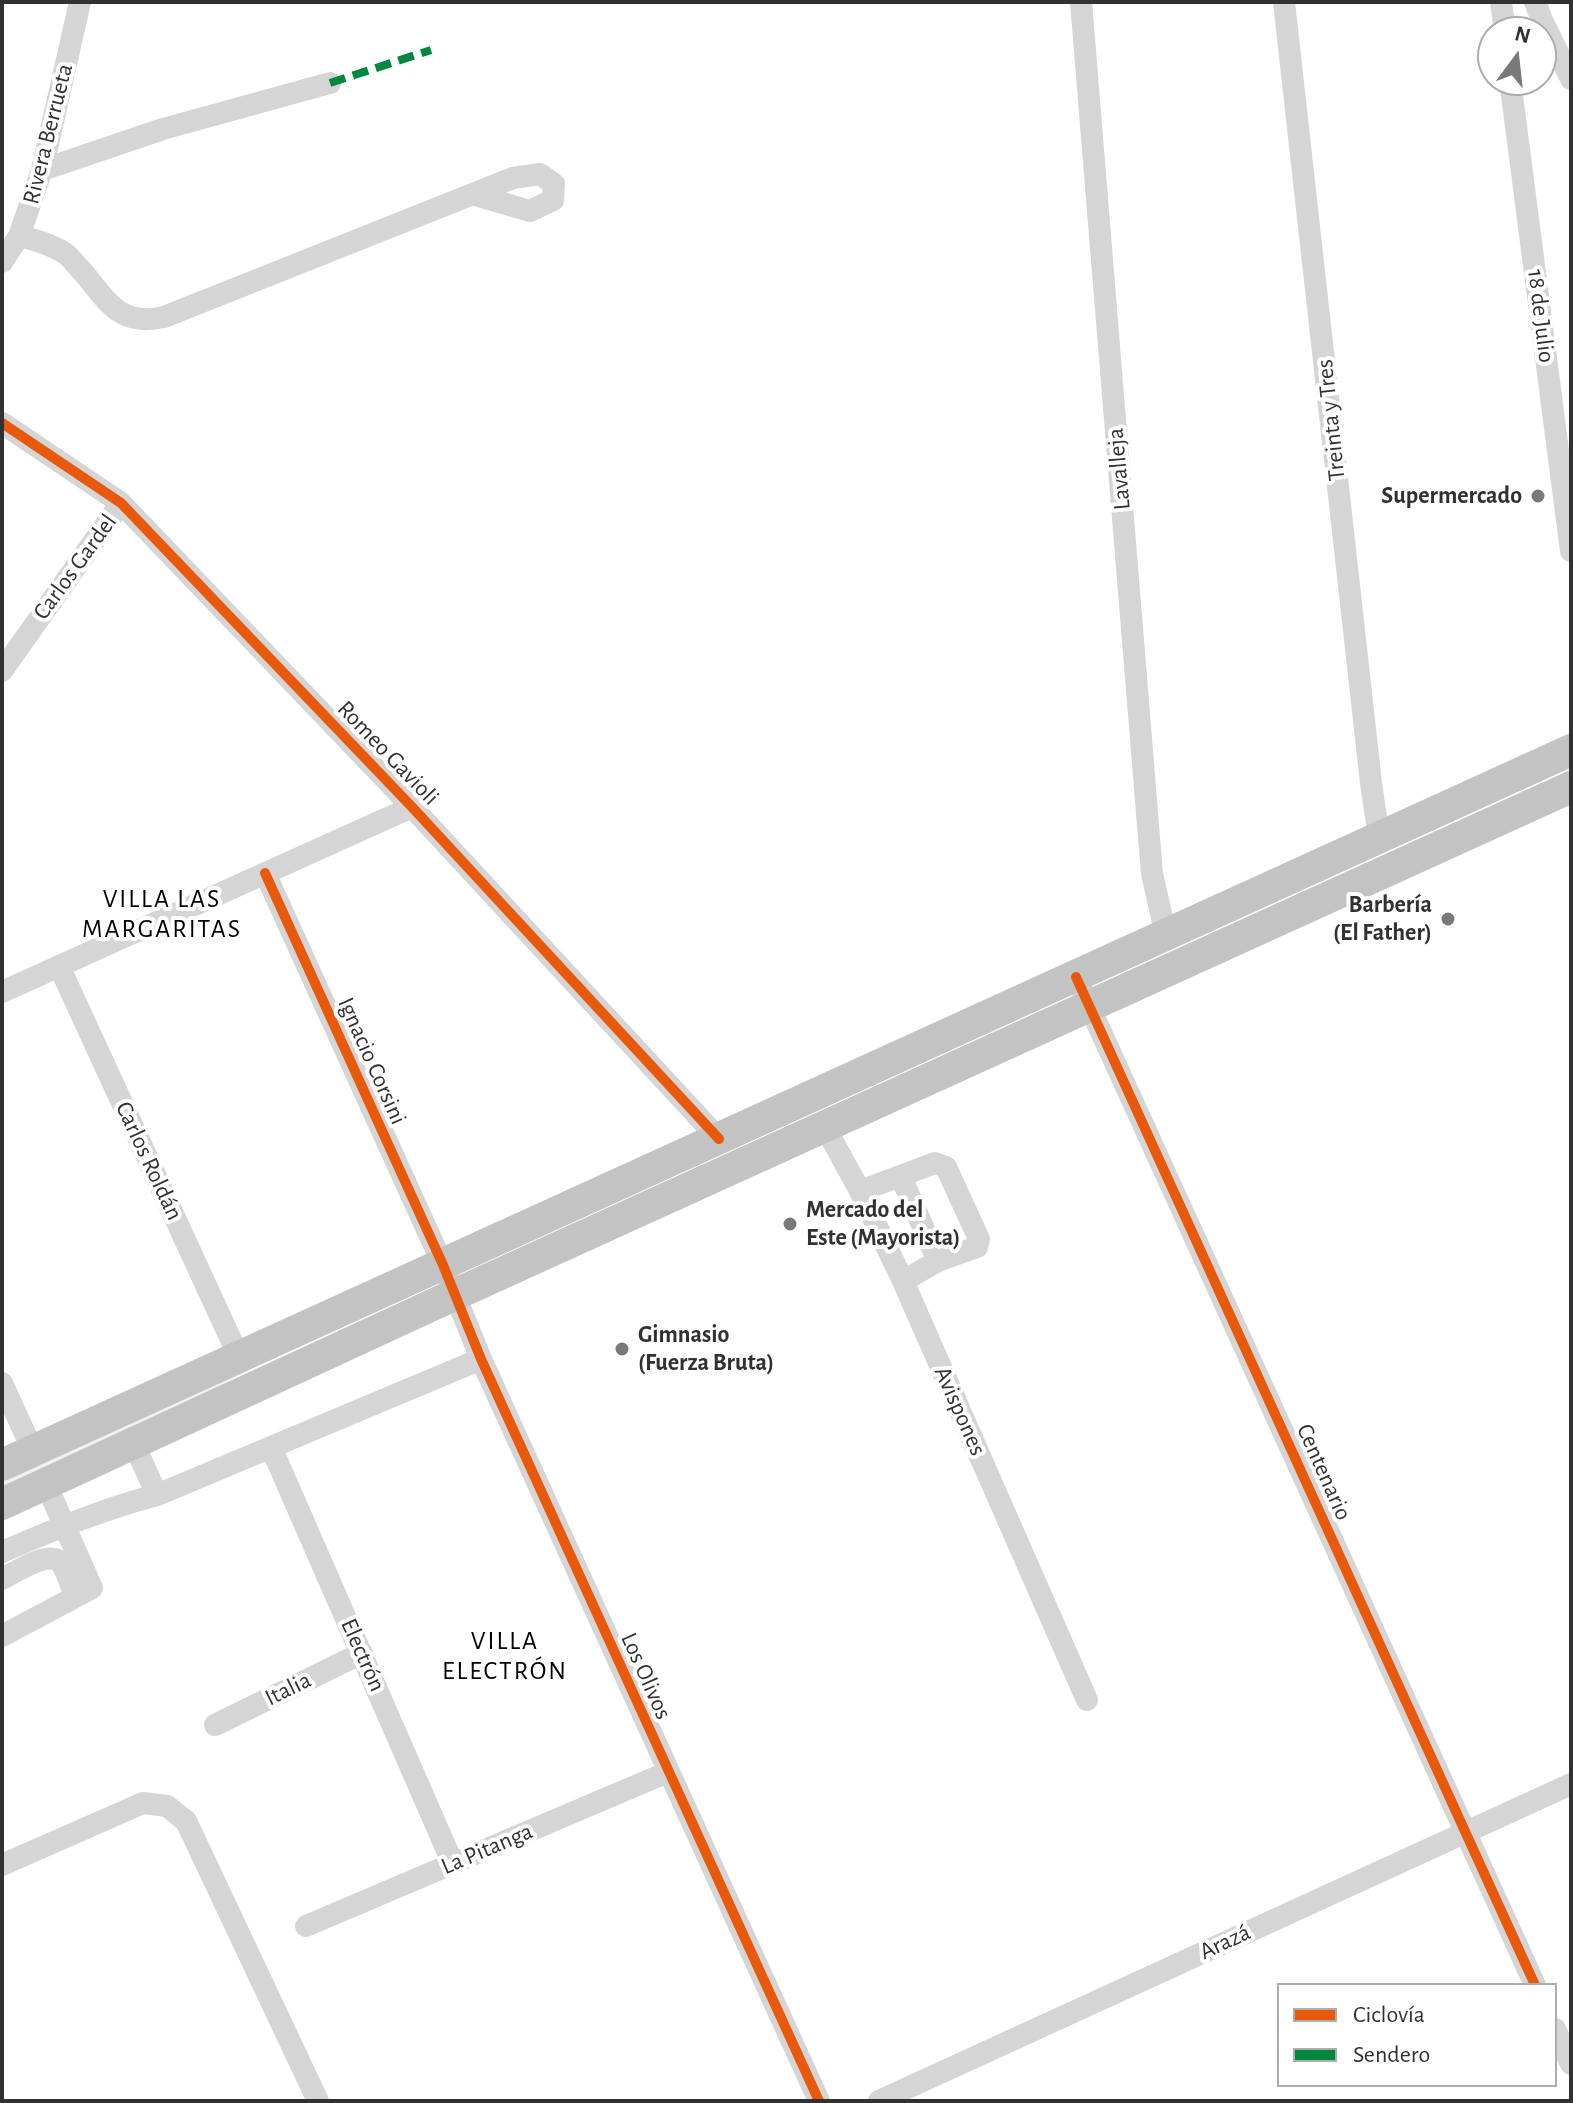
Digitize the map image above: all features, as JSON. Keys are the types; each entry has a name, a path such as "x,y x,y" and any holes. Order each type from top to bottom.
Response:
{"highway":[{"path":"2,1504 133,1442 719,1139 1571,750"},
{"path":"2,1465 239,1357 448,1280 825,1127 1571,787"}],"street":[{"name":"Rivera Berrueta","path":"2,262 19,236 42,170 80,2"},
{"name":"Treinta y Tres","path":"1284,2 1379,838"},
{"name":"Lavalleja","path":"1084,3 1152,874 1166,935"},
{"path":"1557,51 1571,79"},
{"path":"42,170 163,129 330,83"},
{"name":"18 de Julio","path":"1512,96 1571,551"},
{"path":"19,236 47,244 68,256 117,311 131,318 148,320 164,317 475,195"},
{"name":"Romeo Gavioli","path":"2,423 121,503 412,807 719,1139"},
{"name":"Carlos Gardel","path":"2,671 121,503"},
{"path":"2,992 412,807"},
{"name":"Ignacio Corsini","path":"265,873 448,1280"},
{"name":"Carlos Roldán","path":"59,966 239,1357"},
{"name":"Centenario","path":"1076,977 1534,1983"},
{"name":"Avispones","path":"825,1127 903,1281 1087,1700"},
{"path":"860,1191 935,1163 946,1167 979,1239 977,1247 938,1261 903,1281"},
{"path":"901,1177 938,1261"},
{"name":"Los Olivos","path":"448,1280 481,1359 819,2101"},
{"path":"2,1552 65,1524 157,1495 481,1359"},
{"path":"2,1383 33,1451"},
{"path":"133,1442 157,1495"},
{"name":"Electrón","path":"271,1447 453,1864"},
{"path":"2,1636 92,1588 46,1484"},
{"path":"2,1579 44,1558 53,1557 61,1563 75,1597"},
{"name":"Italia","path":"215,1725 362,1653"},
{"name":"La Pitanga","path":"306,1926 668,1772"},
{"name":"Arazá","path":"879,2101 1571,1784"},
{"path":"2,1865 143,1803 167,1806 186,1821 318,2101"},
{"path":"1557,2033 1571,2064"}],"shaded area":[{"path":"270,1358 183,1407 2,1490 2,1477"}],"marked path":[{"path":"330,83 431,50"}],"cycle path":[{"path":"2,423 121,503 412,807 719,1139"},
{"path":"265,873 443,1265 481,1359 819,2101"},
{"path":"1076,977 1534,1983"}],"place":[{"name":"Supermercado","path":"1538,496"},
{"name":"Barbería (El Father)","path":"1448,919"},
{"name":"Mercado del Este (Mayorista)","path":"790,1224"},
{"name":"Gimnasio (Fuerza Bruta)","path":"622,1349"}],"district":[{"name":"VILLA LAS MARGARITAS","path":"162,914"},
{"name":"VILLA ELECTRÓN","path":"505,1656"}]}
